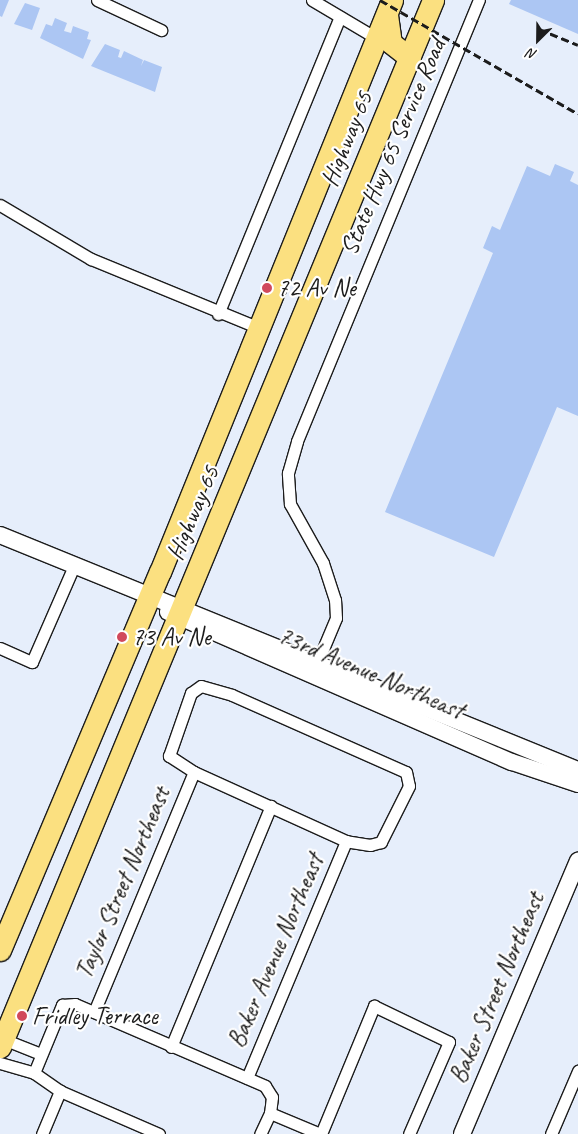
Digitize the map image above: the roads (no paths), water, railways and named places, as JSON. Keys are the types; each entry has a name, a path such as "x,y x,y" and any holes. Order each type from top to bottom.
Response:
{"highway":[{"name":"Highway 65","path":"2,1043 433,0"},
{"name":"Highway 65","path":"0,950 260,328 389,7"},
{"path":"389,7 391,43 410,58"}],"street":[{"path":"97,0 160,30"},
{"path":"312,0 376,38"},
{"name":"State Hwy 65 Service Road","path":"315,668 326,650 336,618 334,600 322,563 290,504 288,473 297,441 479,0"},
{"path":"218,314 340,17"},
{"path":"0,205 91,259 218,314 260,328"},
{"name":"73rd Avenue Northeast","path":"0,535 149,597 180,614 578,770"},
{"path":"0,648 32,662 74,566"},
{"name":"73rd Avenue Northeast","path":"315,668 512,762 578,784"},
{"path":"201,686 232,695 406,772 409,786 380,842 370,845 346,841 271,806 194,772 169,756 191,694 201,686"},
{"name":"Taylor Street Northeast","path":"94,1012 194,772"},
{"path":"171,1046 271,806"},
{"name":"Baker Avenue Northeast","path":"247,1078 346,841"},
{"name":"Baker Street Northeast","path":"462,1134 578,861"},
{"path":"34,1073 62,1005 74,1004 265,1086 272,1097 270,1113 260,1134"},
{"path":"270,1113 320,1134 374,1006 449,1042 409,1134"},
{"path":"2,1043 41,1054"},
{"path":"0,1063 34,1073 60,1091 136,1130 159,1134"},
{"path":"551,1134 578,1071"},
{"path":"42,1134 60,1091"}],"railway":[{"path":"380,0 578,114"},
{"path":"539,29 578,45"}],"place":[{"name":"72 Av Ne","path":"267,288"},
{"name":"73 Av Ne","path":"122,637"},
{"name":"Fridley Terrace","path":"22,1016"}]}
